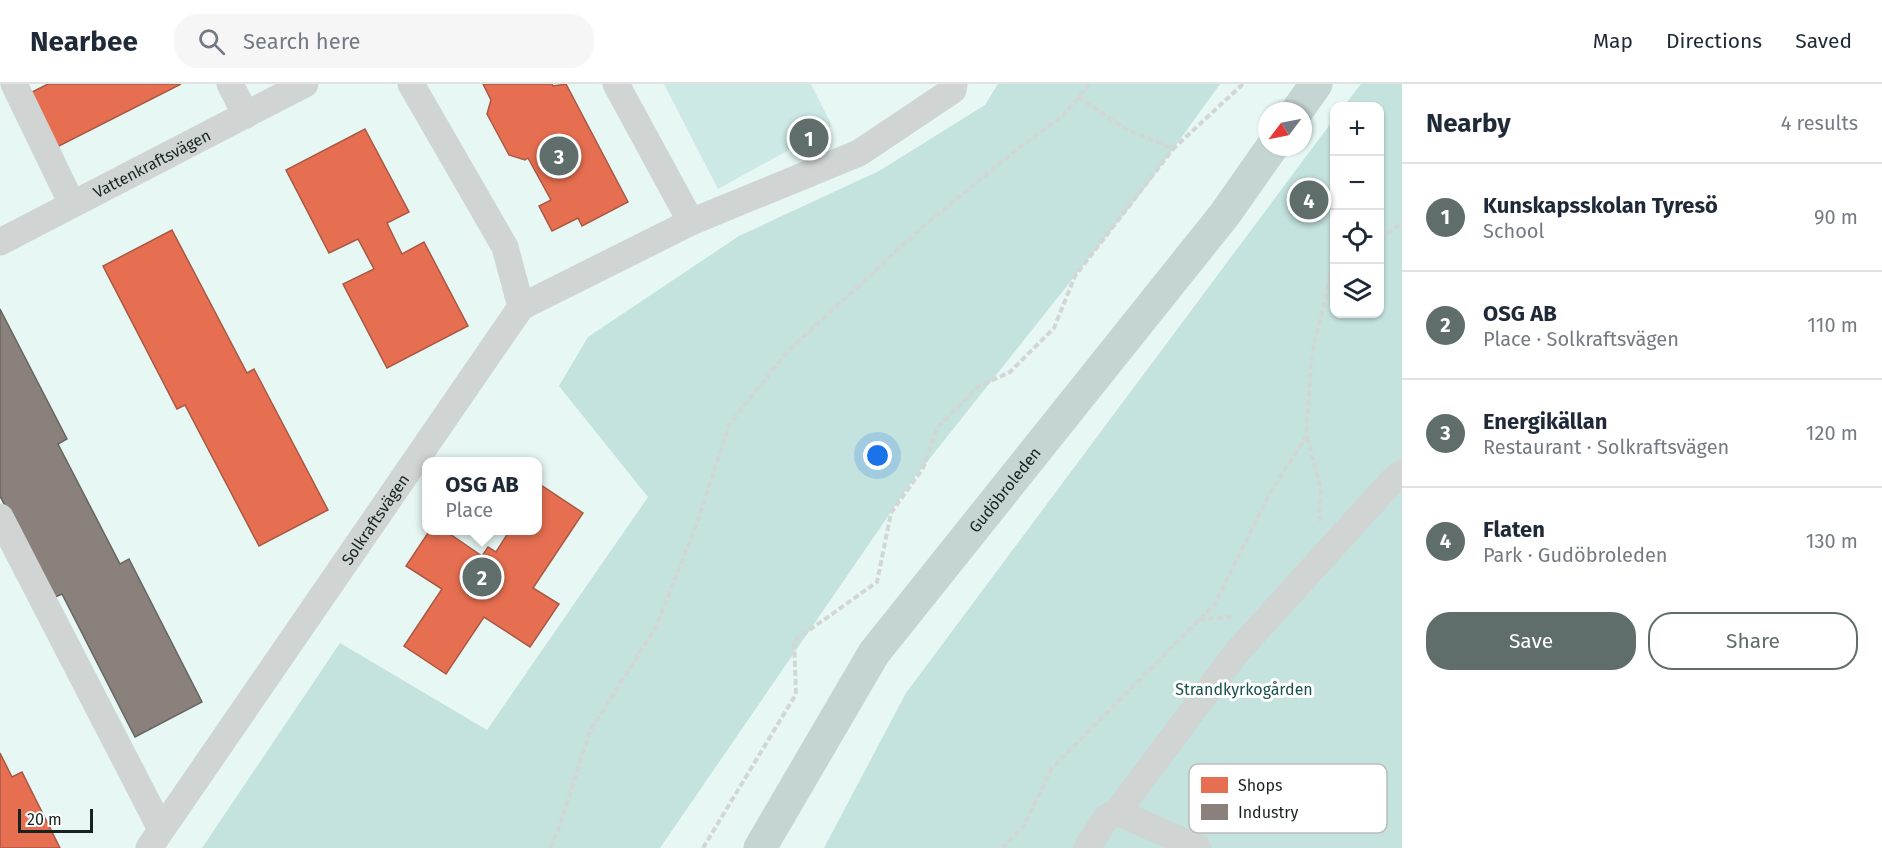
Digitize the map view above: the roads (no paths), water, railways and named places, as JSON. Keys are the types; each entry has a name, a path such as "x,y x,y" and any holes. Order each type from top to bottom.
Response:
{"main road":[{"path":"1303,102 1316,84"},
{"name":"Gudöbroleden","path":"760,848 874,653 1225,214 1266,156"}],"street":[{"path":"14,84 72,204"},
{"path":"230,84 246,114"},
{"name":"Vattenkraftsvägen","path":"0,242 305,84"},
{"path":"411,84 505,246 521,308 691,222 859,153 953,90 954,84"},
{"path":"616,84 691,222"},
{"name":"Solkraftsvägen","path":"155,838 521,308"},
{"path":"1088,848 1106,818 1117,812 1236,653 1392,481 1402,473"},
{"path":"0,517 155,838"},
{"path":"1117,812 1198,848"}],"place":[{"name":"Kunskapsskolan Tyresö","path":"809,138"},
{"name":"Energikällan","path":"559,156"},
{"name":"Flaten","path":"1309,200"},
{"name":"OSG AB","path":"482,577"}],"park label":[{"name":"Strandkyrkogården","path":"1244,689"}]}
